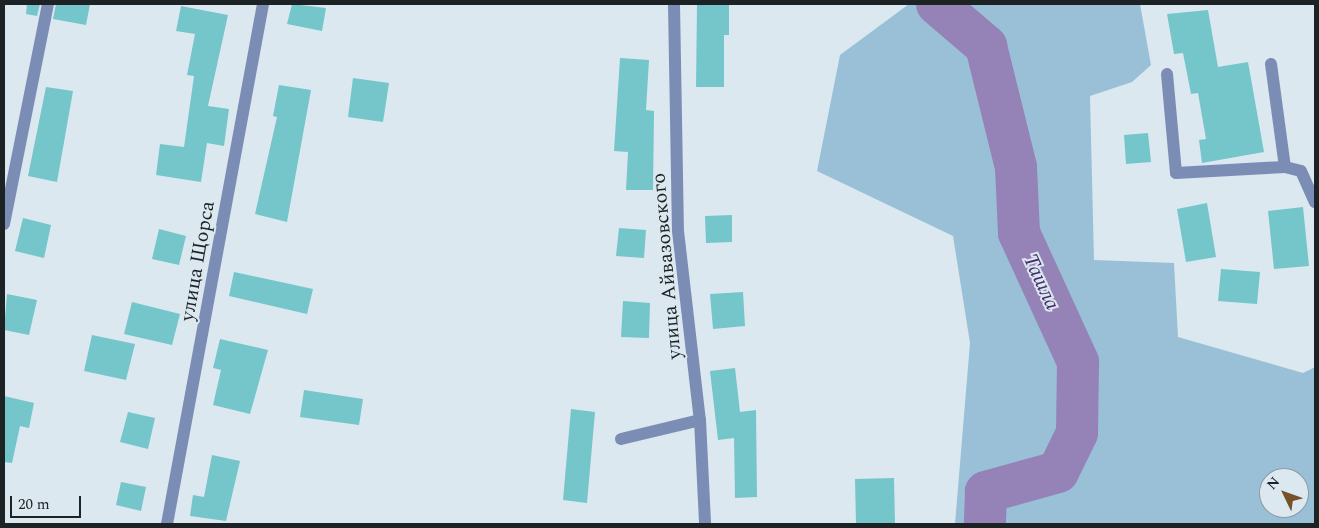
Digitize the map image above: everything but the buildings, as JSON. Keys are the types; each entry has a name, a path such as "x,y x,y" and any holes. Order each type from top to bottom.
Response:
{"street":[{"path":"4,224 48,4"},
{"name":"улица Щорса","path":"166,524 204,338 262,4"},
{"name":"улица Айвазовского","path":"674,4 678,231 700,420 705,524"},
{"path":"1271,64 1285,167"},
{"path":"1167,74 1176,173 1285,167 1300,171 1315,202"},
{"path":"621,439 700,420"}],"shaded area":[{"path":"909,4 1140,4 1151,65 1132,82 1090,96 1094,260 1174,263 1178,337 1303,373 1315,367 1315,524 955,524 970,343 953,236 817,171 840,55"}],"waterway":[{"name":"Ташла","path":"937,4 986,46 1016,167 1019,233 1078,362 1077,433 1058,472 986,492 985,524"}]}
